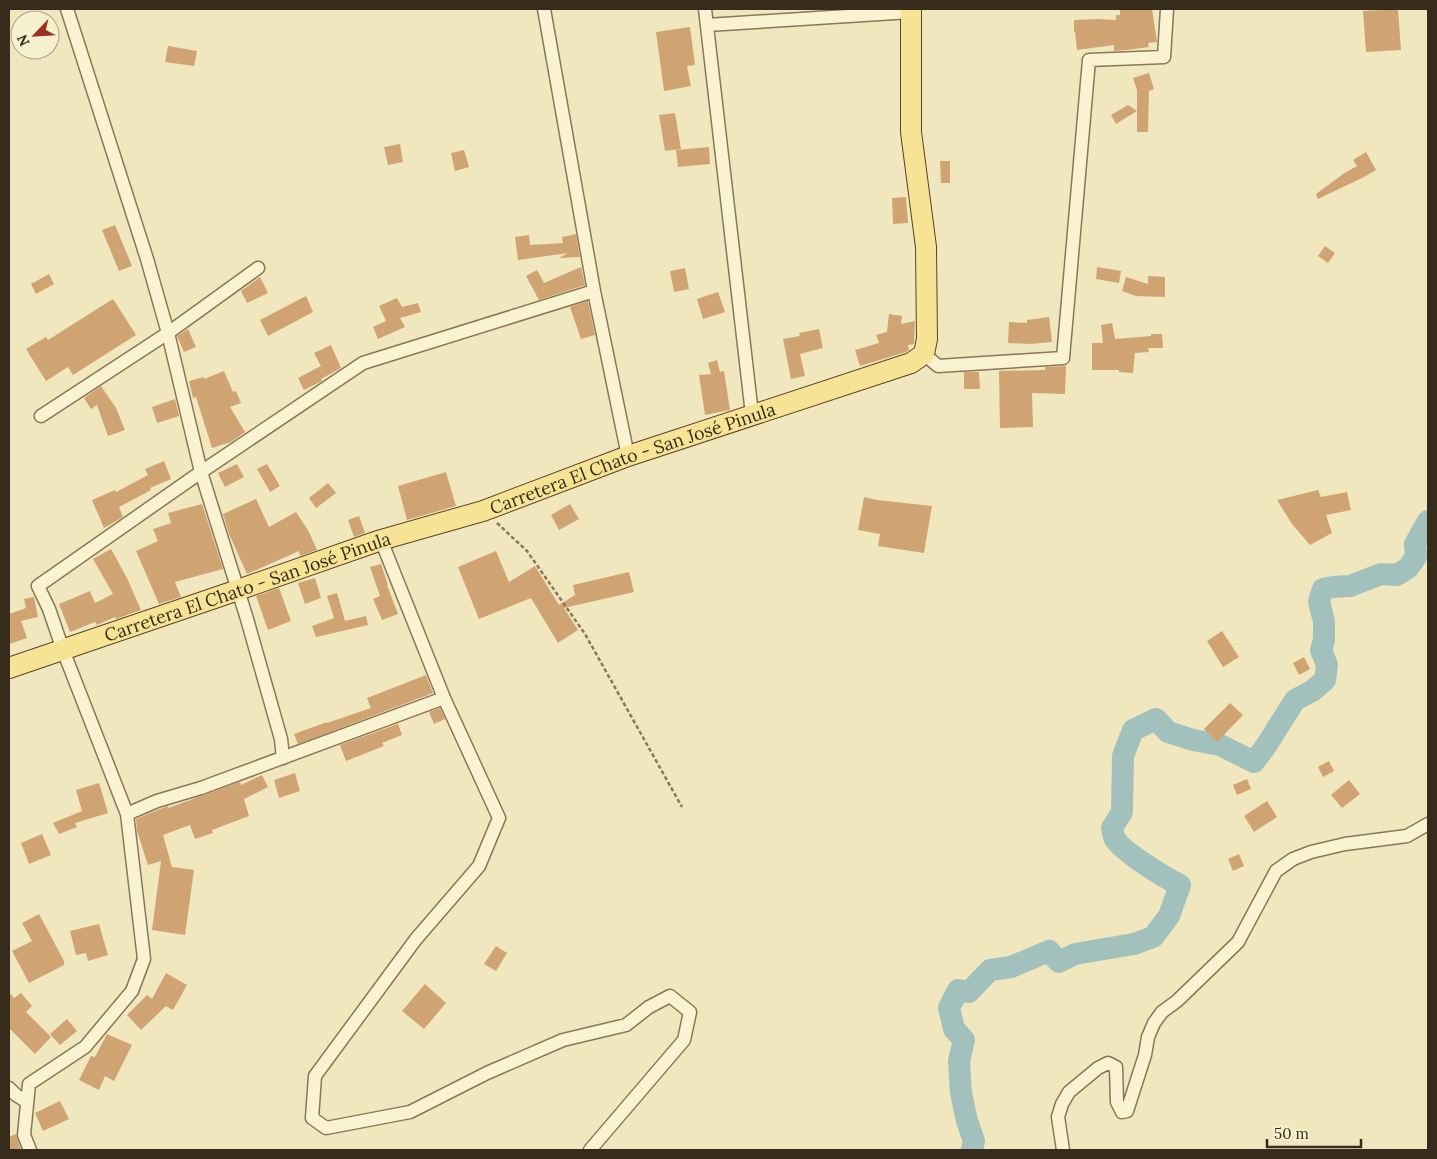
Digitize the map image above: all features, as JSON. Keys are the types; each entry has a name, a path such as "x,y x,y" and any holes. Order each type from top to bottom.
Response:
{"main road":[{"path":"911,11 911,132 926,247 927,339 924,354"},
{"name":"Carretera El Chato - San José Pinula","path":"9,668 380,540 483,511 628,456 911,363 924,354"}],"street":[{"path":"67,9 124,182 168,333 202,472 281,739 283,758"},
{"path":"544,9 594,291 628,456"},
{"path":"705,9 752,414"},
{"path":"924,354 938,366 1063,358 1089,60 1164,58 1166,9"},
{"path":"707,25 911,11"},
{"path":"41,416 168,333 258,268"},
{"path":"30,1150 24,1136 29,1084 84,1046 132,990 144,959 127,814 49,609 38,586 363,363 594,291"},
{"path":"380,540 444,698 499,818 479,866 416,939 315,1076 312,1118 326,1128 410,1112 487,1073 563,1040 626,1025 649,1007 670,996 690,1012 684,1040 590,1150"},
{"path":"127,814 157,801 200,788 444,698"},
{"path":"1063,1150 1058,1118 1062,1104 1069,1092 1098,1068 1108,1063 1116,1067 1117,1102 1122,1112 1127,1111 1145,1055 1148,1037 1154,1023 1162,1012 1177,1001 1238,942 1276,871 1293,860 1311,852 1345,844 1407,836 1428,824"},
{"path":"9,1088 27,1102"}],"path":[{"path":"483,511 527,550 585,634 682,807"}],"building":[{"path":"1120,9 1152,9 1157,42 1148,43 1149,47 1127,50 1114,51 1114,45 1077,50 1074,20 1116,20 1116,15 1120,15"},
{"path":"1398,9 1401,50 1366,52 1363,11"},
{"path":"690,27 695,65 687,66 691,86 664,91 656,32"},
{"path":"168,46 197,51 194,66 165,62"},
{"path":"1149,73 1154,89 1149,91 1148,132 1137,132 1137,90 1133,78"},
{"path":"1128,105 1137,111 1116,124 1111,115"},
{"path":"675,113 681,149 665,151 659,115"},
{"path":"400,144 403,162 388,165 384,147"},
{"path":"709,147 710,164 678,167 676,150"},
{"path":"464,150 469,167 455,171 451,153"},
{"path":"1366,152 1376,170 1318,199 1316,194 1357,166 1353,160"},
{"path":"940,161 950,161 950,183 941,183"},
{"path":"906,197 908,223 893,224 892,198"},
{"path":"115,225 132,266 119,271 102,230"},
{"path":"576,234 580,257 559,258 568,253 518,260 515,237 529,235 530,245 563,243 562,237"},
{"path":"1325,246 1335,253 1328,263 1318,256"},
{"path":"581,267 585,285 539,300 526,276 537,270 544,283"},
{"path":"1097,267 1121,271 1119,283 1096,279"},
{"path":"685,268 689,289 674,292 670,271"},
{"path":"49,274 54,284 36,294 31,284"},
{"path":"1148,276 1165,277 1165,297 1136,296 1122,291 1126,277 1148,284"},
{"path":"260,277 268,293 247,303 241,291"},
{"path":"718,292 725,312 703,319 697,299"},
{"path":"306,296 313,312 268,336 260,320"},
{"path":"397,298 402,307 418,303 421,312 400,318 405,327 378,339 373,327 386,321 379,306"},
{"path":"113,299 136,335 73,375 68,367 46,381 26,349 46,337 48,340"},
{"path":"588,301 595,335 581,339 570,307"},
{"path":"889,314 902,316 901,324 915,321 914,344 908,345 909,350 906,352 860,366 855,350 879,343 876,335 887,332"},
{"path":"1049,317 1052,342 1008,343 1009,322 1027,323 1027,320"},
{"path":"1112,323 1115,339 1162,334 1163,348 1148,348 1149,352 1135,353 1133,373 1119,372 1119,370 1092,370 1092,343 1103,343 1101,325"},
{"path":"188,329 196,347 184,352 177,336"},
{"path":"819,329 823,348 800,354 805,376 791,379 783,339 800,336 799,333"},
{"path":"331,345 341,368 304,390 298,378 321,366 314,353"},
{"path":"717,360 720,372 724,371 730,410 705,415 699,375 711,374 708,363"},
{"path":"1066,366 1065,394 1032,393 1033,427 1000,428 999,371 1045,370 1045,367"},
{"path":"224,371 233,392 236,391 241,403 230,407 245,432 231,442 212,448 196,397 193,398 189,381 204,377 204,379"},
{"path":"964,372 979,372 980,389 964,389"},
{"path":"101,386 116,408 125,430 108,436 97,405 91,409 84,398"},
{"path":"175,399 179,416 157,423 152,407"},
{"path":"164,461 171,479 150,488 151,490 119,507 123,517 104,528 92,500 115,490 116,492 148,475 145,469"},
{"path":"237,464 244,477 225,487 218,473"},
{"path":"267,464 280,486 270,492 257,469"},
{"path":"446,472 456,506 407,520 398,486"},
{"path":"328,483 336,493 316,508 309,498"},
{"path":"1318,490 1321,497 1347,492 1351,510 1326,515 1332,533 1310,545 1292,524 1277,500"},
{"path":"864,497 932,506 924,553 878,546 880,534 858,530"},
{"path":"256,499 269,527 296,512 309,532 317,550 300,556 299,551 247,574 229,534 223,514"},
{"path":"202,504 223,569 175,582 181,597 159,604 136,551 158,541 153,529 171,523 168,513"},
{"path":"570,504 579,519 559,530 551,515"},
{"path":"359,516 365,533 354,537 348,520"},
{"path":"111,549 127,578 141,610 116,619 115,617 97,625 95,622 70,632 59,604 90,591 95,603 113,594 93,559"},
{"path":"496,551 509,582 535,566 559,605 575,595 573,585 629,572 634,592 564,608 578,630 558,643 531,598 479,619 458,567"},
{"path":"381,564 398,614 382,620 373,599 380,596 370,567"},
{"path":"315,578 321,598 305,604 298,583"},
{"path":"279,588 291,621 268,630 256,596"},
{"path":"337,593 345,621 366,616 368,625 316,637 312,626 334,618 327,596"},
{"path":"34,597 38,617 21,621 27,638 9,644 9,614 26,608 24,599"},
{"path":"1222,631 1239,657 1223,667 1207,641"},
{"path":"1304,657 1310,669 1299,675 1293,663"},
{"path":"426,675 433,693 298,744 294,734 371,708 367,698"},
{"path":"1230,703 1243,715 1217,742 1204,729"},
{"path":"440,708 445,719 434,724 429,712"},
{"path":"398,724 402,735 382,743 384,746 346,761 340,745"},
{"path":"1329,761 1334,771 1323,777 1318,767"},
{"path":"295,773 300,791 279,798 274,780"},
{"path":"262,775 268,787 244,799 249,816 212,830 213,833 195,839 190,825 163,835 172,867 194,870 185,935 152,930 161,861 148,865 137,831 136,819 168,806 168,808 240,782 241,785"},
{"path":"1247,779 1251,789 1237,795 1233,785"},
{"path":"1349,780 1360,794 1342,808 1331,795"},
{"path":"99,783 108,813 75,823 77,827 59,834 53,823 82,811 76,790"},
{"path":"1267,801 1277,817 1254,832 1244,816"},
{"path":"42,834 51,855 29,864 21,843"},
{"path":"1239,854 1244,866 1233,871 1228,859"},
{"path":"39,914 64,961 64,965 29,983 12,951 32,941 22,923"},
{"path":"99,924 108,955 88,961 86,953 76,955 70,931"},
{"path":"496,946 507,953 496,971 484,964"},
{"path":"166,973 187,985 173,1010 166,1006 141,1030 127,1015 147,995 152,999"},
{"path":"425,984 446,1003 424,1029 402,1011"},
{"path":"9,992 14,998 21,993 32,1006 26,1012 51,1037 35,1054 9,1028"},
{"path":"67,1019 77,1031 60,1045 50,1034"},
{"path":"107,1034 132,1045 114,1081 105,1076 99,1090 79,1080 91,1056 95,1057"},
{"path":"60,1101 69,1119 43,1131 35,1113"},
{"path":"16,1134 21,1150 9,1150 9,1137"}],"waterway":[{"path":"972,1150 974,1141 967,1121 961,1093 959,1061 964,1040 954,1029 949,1008 958,990 969,992 990,970 1011,967 1049,951 1059,962 1075,954 1134,944 1153,937 1169,916 1180,885 1126,851 1115,839 1112,828 1122,812 1123,756 1133,730 1156,719 1168,732 1193,740 1220,745 1254,762 1295,700 1312,691 1325,680 1327,665 1321,650 1324,640 1324,622 1319,601 1323,589 1350,586 1381,574 1397,575 1408,568 1416,557 1415,544 1428,521"}]}
